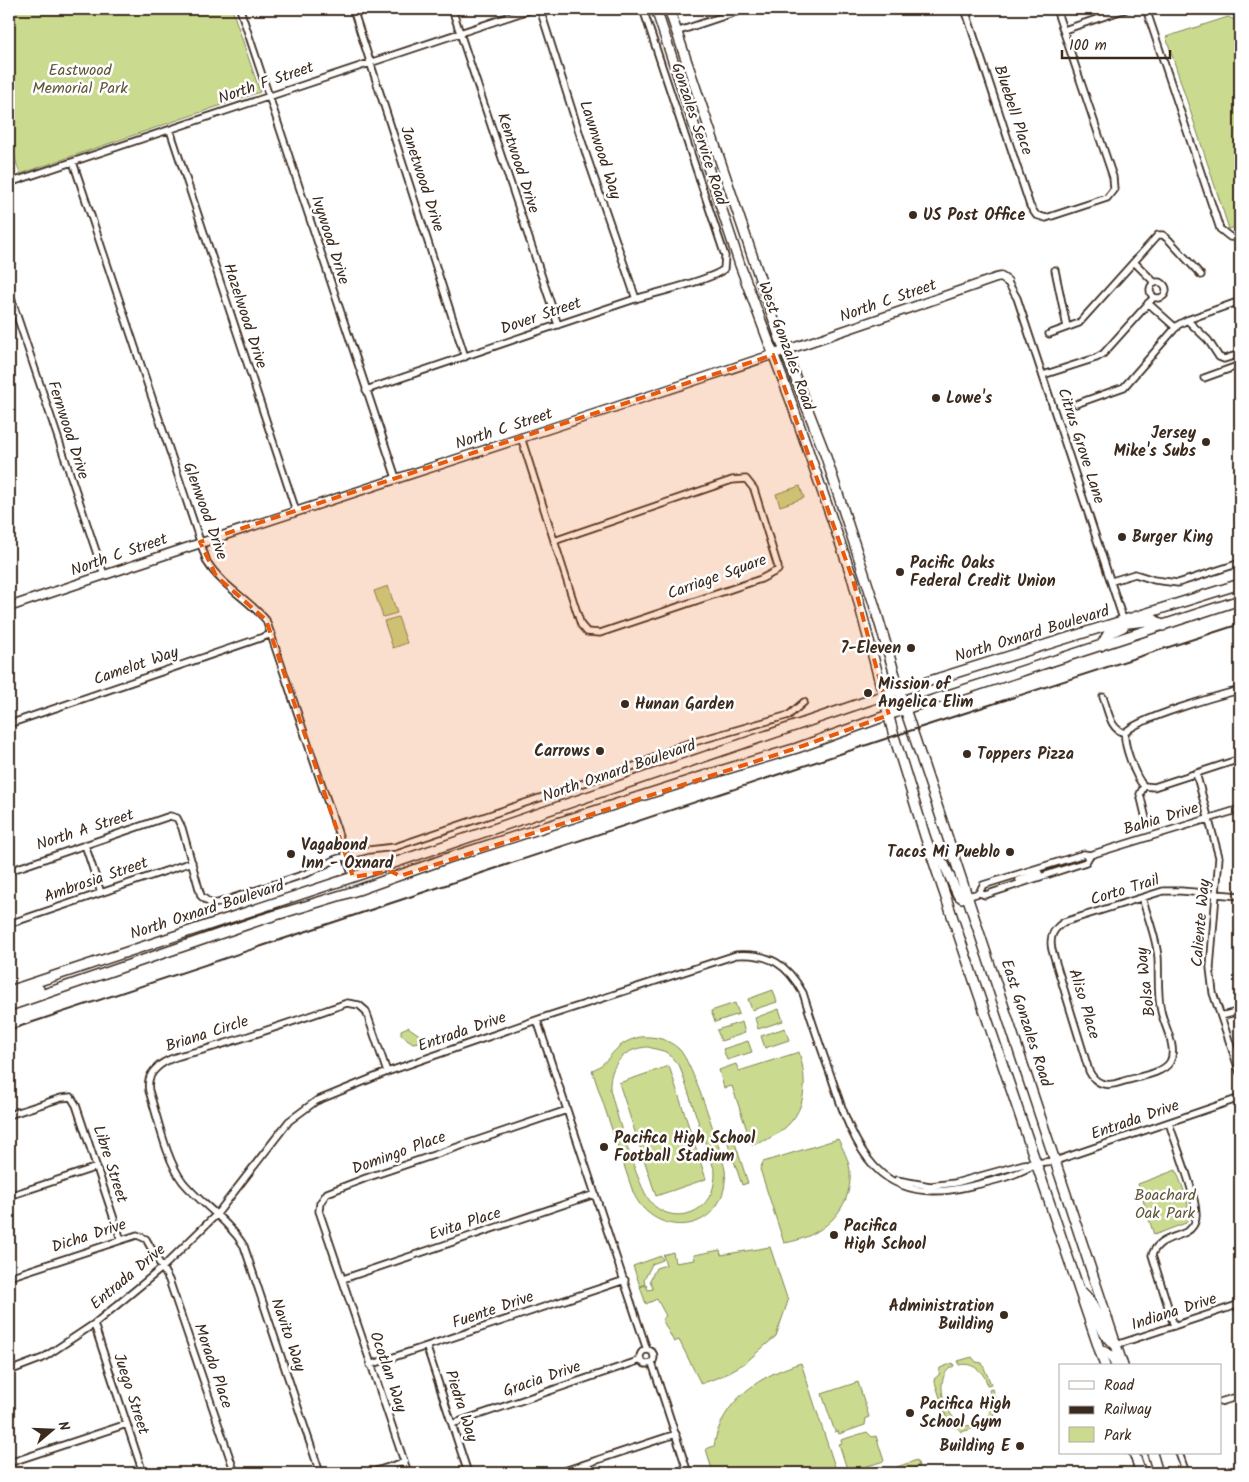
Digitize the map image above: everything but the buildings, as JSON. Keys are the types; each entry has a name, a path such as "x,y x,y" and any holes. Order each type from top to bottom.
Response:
{"main road":[{"name":"West Gonzales Road","path":"656,9 743,273 852,580 885,696"},
{"name":"West Gonzales Road","path":"669,9 785,351 825,454 874,604 899,691"},
{"path":"825,501 838,496"},
{"name":"North Oxnard Boulevard","path":"9,991 353,878 899,691 1124,622 1240,584"},
{"name":"North Oxnard Boulevard","path":"9,1006 148,958 688,781 798,748 905,709 1240,600"},
{"path":"1101,646 1108,634 1123,628 1124,622 1135,624 1155,620 1163,626"},
{"name":"East Gonzales Road","path":"899,691 969,896 1122,1364"},
{"name":"East Gonzales Road","path":"885,696 930,850 1037,1162 1103,1364"},
{"path":"688,781 695,761"},
{"path":"930,850 944,864 958,895 962,898 969,896"},
{"path":"335,897 339,888 353,878 368,879 390,871 400,876"},
{"path":"9,999 116,963 148,958"},
{"path":"1079,1290 1092,1301 1107,1340 1116,1345"},
{"path":"1099,1349 1112,1356 1115,1364"},
{"path":"1134,1454 1141,1473"},
{"path":"1152,1454 1158,1473"}],"street":[{"name":"Ivywood Drive","path":"240,9 396,478"},
{"name":"Janetwood Drive","path":"353,9 465,357"},
{"name":"Kentwood Drive","path":"452,9 558,325"},
{"name":"North F Street","path":"9,183 532,9"},
{"name":"Lawnwood Way","path":"540,9 586,154 636,299"},
{"name":"Gonzales Service Road","path":"643,9 725,256 724,270"},
{"path":"676,32 745,9"},
{"name":"Bluebell Place","path":"965,9 1030,206 1033,212 1040,216 1051,217 1108,198 1114,189 1113,177 1064,30"},
{"path":"1056,9 1064,30 1126,9"},
{"path":"1146,9 1216,220 1223,233 1238,238"},
{"path":"1236,9 1240,13"},
{"name":"Hazelwood Drive","path":"170,130 296,511"},
{"name":"Glenwood Drive","path":"73,162 207,562 216,576 257,609 266,620 353,878"},
{"path":"1049,334 1079,323 1161,234 1201,276"},
{"path":"1134,263 1155,283 1162,283 1166,292 1161,298 1154,297"},
{"name":"Dover Street","path":"366,390 636,299 699,279 710,278 724,270"},
{"path":"1055,270 1066,327"},
{"name":"North C Street","path":"9,605 785,351 996,278 1001,277 1007,281"},
{"name":"Citrus Grove Lane","path":"1007,281 1017,298 1124,622"},
{"path":"1154,297 1150,290 1155,283"},
{"name":"Fernwood Drive","path":"9,292 104,575"},
{"path":"1043,375 1103,354 1154,297"},
{"path":"1076,404 1124,387 1176,328 1187,320 1240,301"},
{"path":"1148,303 1176,328"},
{"path":"1187,320 1208,340 1219,357 1224,359 1240,354"},
{"path":"1204,378 1240,365"},
{"name":"Carriage Square","path":"522,437 554,541 581,625 587,632 594,634 761,579 778,570 754,489 746,479 732,480 554,541"},
{"path":"1112,581 1135,574 1154,580 1178,583 1240,563"},
{"name":"Camelot Way","path":"9,724 272,634"},
{"path":"1240,690 1150,718 1132,726 1125,733 1125,741 1138,779 1144,786 1154,786 1240,759"},
{"path":"1103,697 1112,725 1120,732 1125,733"},
{"path":"192,862 197,888 205,901 218,904 293,878 329,861 368,850 395,847 640,764 680,746 789,715 804,702"},
{"name":"Caliente Way","path":"1196,773 1219,857 1211,981 1240,1073"},
{"path":"1144,786 1140,794 1146,819"},
{"name":"Bahia Drive","path":"979,893 984,885 1240,809"},
{"name":"North A Street","path":"9,870 170,816 177,818 180,823 192,862"},
{"path":"85,845 101,893"},
{"name":"Bahia Drive","path":"969,896 979,893 985,895 1086,862 1090,855"},
{"name":"Ambrosia Street","path":"9,924 192,862"},
{"path":"1013,886 1014,881 1051,868 1054,864"},
{"name":"Corto Trail","path":"1052,933 1064,922 1173,890 1240,896"},
{"name":"Bolsa Way","path":"1095,1081 1105,1084 1118,1083 1160,1070 1169,1063 1173,1051 1160,1009 1157,956 1142,898"},
{"name":"Aliso Place","path":"1052,933 1052,950 1088,1068 1095,1081"},
{"name":"Entrada Drive","path":"9,1371 43,1358 94,1324 162,1268 217,1214 294,1117 316,1101 387,1072 723,958 750,954 773,960 786,968 794,977 803,993 848,1128 855,1143 864,1156 888,1178 916,1189 934,1191 958,1189 1026,1170 1037,1162 1055,1161 1240,1098"},
{"name":"Briana Circle","path":"217,1214 191,1191 173,1164 149,1091 148,1082 151,1073 160,1065 178,1056 212,1048 347,1003 359,1005 366,1011 387,1072"},
{"path":"1221,1016 1240,1011"},
{"path":"537,1020 647,1350 653,1354 652,1363 688,1473"},
{"name":"Libre Street","path":"9,1115 61,1098 71,1097 76,1105 121,1240"},
{"name":"Domingo Place","path":"343,1279 319,1211 320,1203 327,1193 567,1110"},
{"path":"1169,1123 1197,1216 1192,1228 1163,1240 1154,1249 1152,1255 1174,1326"},
{"path":"9,1196 97,1167"},
{"name":"Evita Place","path":"343,1279 595,1194"},
{"name":"Navito Way","path":"217,1214 236,1234 244,1246 320,1473"},
{"name":"Dicha Drive","path":"9,1277 121,1240 142,1236 162,1268"},
{"name":"Morado Place","path":"162,1268 174,1293 235,1473"},
{"name":"Ocotlan Way","path":"343,1279 370,1365 408,1473"},
{"name":"Fuente Drive","path":"370,1365 427,1348 624,1280"},
{"name":"Indiana Drive","path":"1116,1345 1240,1304"},
{"name":"Juego Street","path":"94,1324 143,1473"},
{"name":"Piedra Way","path":"427,1348 468,1473"},
{"path":"647,1350 641,1353 641,1360 646,1364 652,1363"},
{"name":"Gracia Drive","path":"452,1424 641,1360"},
{"path":"1222,1401 1240,1396"},
{"path":"9,1464 127,1424"},
{"path":"558,1473 676,1434"},
{"path":"1179,1454 1186,1473"},
{"path":"370,1473 404,1462"}],"highlighted area":[{"path":"773,355 853,580 889,715 797,748 400,876 390,871 353,877 266,620 216,576 200,542"}],"green space":[{"name":"Eastwood Memorial Park","path":"9,9 232,9 260,92 20,174 9,140"},
{"path":"1228,17 1240,22 1240,226 1229,229 1166,37"},
{"path":"800,486 804,498 780,506 776,494"},
{"path":"388,586 397,613 383,617 374,591"},
{"path":"398,617 407,643 393,648 384,621"},
{"path":"773,990 777,1002 752,1010 748,999"},
{"path":"735,1003 739,1014 715,1022 711,1011"},
{"path":"779,1009 783,1021 758,1029 755,1018"},
{"path":"742,1022 745,1033 721,1041 717,1030"},
{"path":"408,1027 421,1036 419,1042 413,1043 401,1035 401,1030"},
{"path":"785,1028 789,1040 765,1048 761,1036"},
{"path":"640,1037 651,1037 666,1041 679,1049 691,1070 705,1106 725,1170 725,1180 724,1189 717,1205 707,1216 695,1222 681,1225 667,1223 653,1216 642,1206 633,1192 592,1070 599,1067 617,1049 630,1040","holes":["648,1047 667,1052 680,1067 715,1172 713,1188 706,1202 692,1212 679,1215 660,1210 650,1201 645,1193 627,1148 610,1089 612,1072 615,1065 625,1054 639,1048"]},
{"path":"748,1041 752,1052 727,1060 723,1049"},
{"path":"799,1052 804,1084 803,1098 798,1110 791,1122 781,1131 768,1139 752,1145 732,1086 724,1088 719,1070 736,1064 739,1071"},
{"path":"669,1066 706,1179 656,1196 619,1083"},
{"path":"726,1137 733,1137 748,1183 742,1185"},
{"path":"838,1139 850,1171 850,1185 840,1210 821,1229 797,1240 784,1243 760,1169 763,1162"},
{"name":"Boachard Oak Park","path":"1176,1170 1188,1204 1189,1211 1186,1223 1154,1235 1138,1184"},
{"path":"770,1247 788,1301 776,1336 745,1363 724,1375 701,1384 679,1340 674,1342 662,1319 666,1316 657,1299 646,1304 640,1287 646,1285 648,1290 653,1289 650,1280 656,1268 666,1265 663,1255 673,1252 675,1263 695,1260 694,1255 720,1250 721,1255"},
{"path":"661,1256 663,1260 652,1264 644,1280 645,1284 640,1286 633,1266"},
{"path":"972,1357 976,1362 982,1363 991,1384 987,1385 978,1369 969,1365 959,1365 958,1361"},
{"path":"801,1363 836,1470 835,1473 713,1473 706,1449 714,1446 718,1430 734,1403 757,1383 786,1368"},
{"path":"953,1363 954,1366 944,1376 942,1390 944,1399 941,1401 934,1379 939,1375 940,1368"},
{"path":"858,1382 869,1417 866,1418 865,1425 839,1434 838,1431 835,1432 822,1394"},
{"path":"992,1389 999,1410 993,1415 993,1421 980,1427 979,1423 989,1414 991,1400 989,1390"},
{"path":"946,1404 956,1420 964,1425 974,1425 975,1428 961,1432 957,1427 950,1426 942,1406"},
{"path":"867,1432 872,1437 876,1436 884,1461 848,1472 839,1444 842,1443 841,1440"},
{"path":"917,1460 919,1466 910,1469 911,1473 896,1473 894,1468"}],"railway":[{"path":"9,1030 894,736 1240,624"}],"place":[{"name":"US Post Office","path":"913,215"},
{"name":"Lowe's","path":"936,398"},
{"name":"Jersey Mike's Subs","path":"1206,442"},
{"name":"Burger King","path":"1122,537"},
{"name":"Pacific Oaks Federal Credit Union","path":"900,572"},
{"name":"7-Eleven","path":"911,648"},
{"name":"Mission of Angelica Elim","path":"868,693"},
{"name":"Hunan Garden","path":"625,704"},
{"name":"Carrows","path":"600,751"},
{"name":"Toppers Pizza","path":"967,754"},
{"name":"Tacos Mi Pueblo","path":"1010,852"},
{"name":"Vagabond Inn - Oxnard","path":"291,854"},
{"name":"Pacifica High School Football Stadium","path":"604,1147"},
{"name":"Pacifica High School","path":"834,1235"},
{"name":"Administration Building","path":"1004,1315"},
{"name":"Pacifica High School Gym","path":"910,1413"},
{"name":"Building E","path":"1020,1446"}]}
